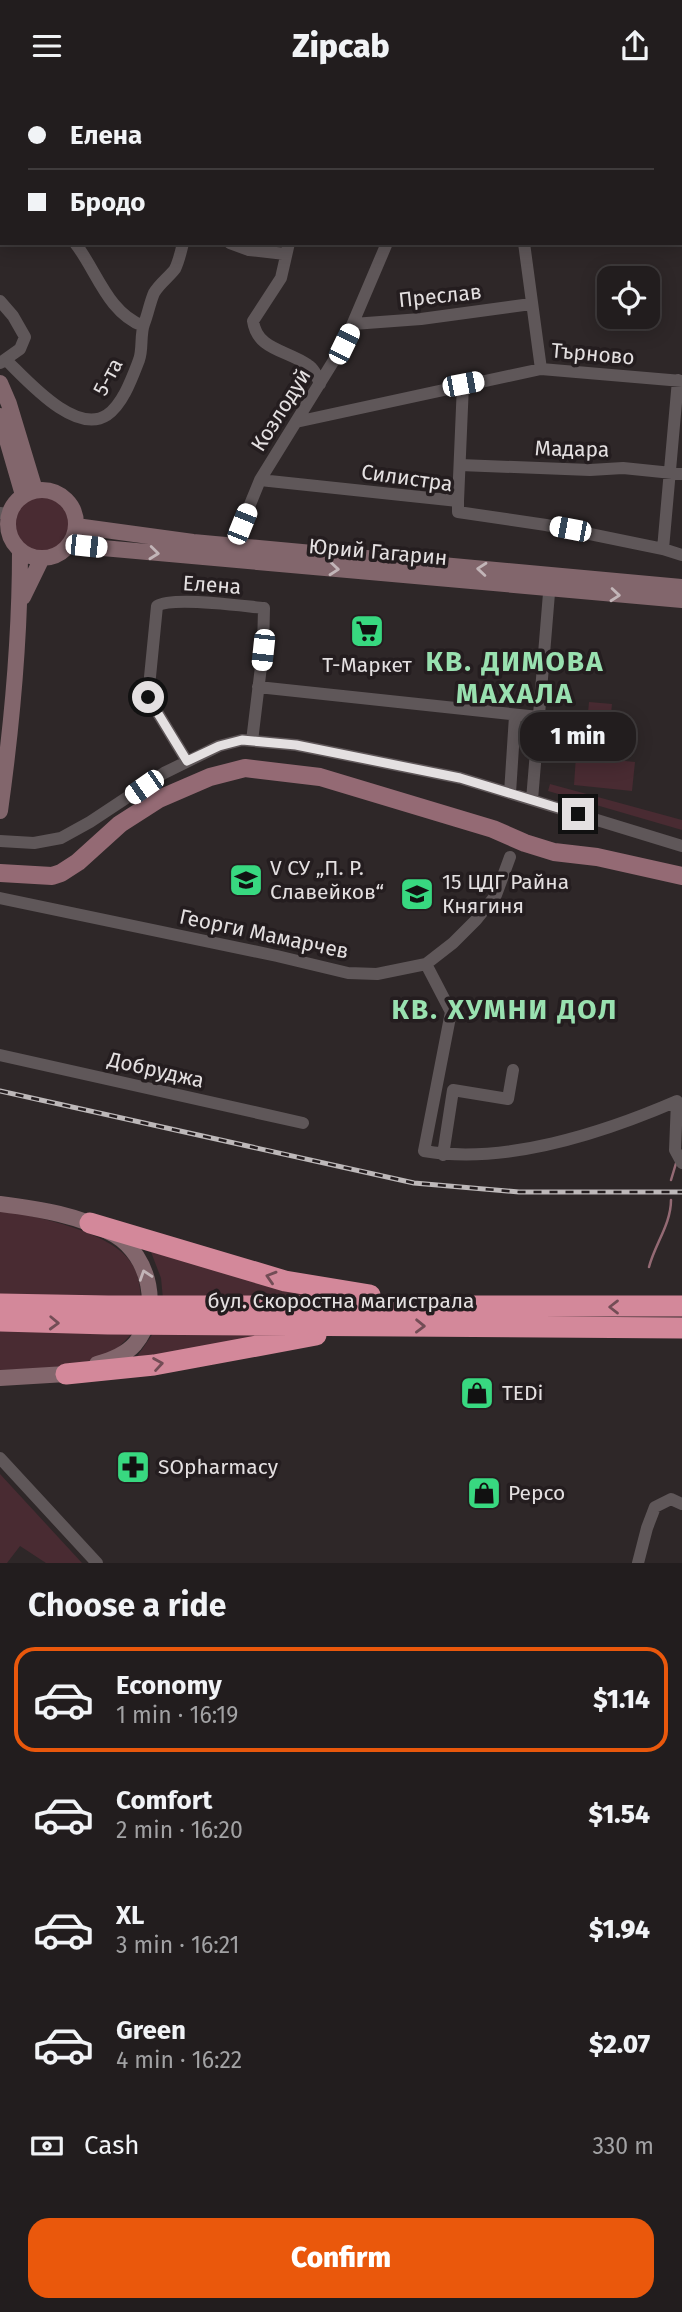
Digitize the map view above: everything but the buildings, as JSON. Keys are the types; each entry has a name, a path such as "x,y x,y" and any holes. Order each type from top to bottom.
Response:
{"highway":[{"path":"90,1223 285,1281 333,1291 459,1307"},
{"name":"бул. Скоростна магистрала","path":"0,1304 108,1315"},
{"name":"бул. Скоростна магистрала","path":"188,1316 459,1307 682,1306"},
{"name":"бул. Скоростна магистрала","path":"0,1321 108,1315 188,1316 366,1326 682,1328"},
{"path":"66,1374 154,1365 366,1326"}],"main road":[{"path":"0,383 9,404 29,492"},
{"path":"0,416 29,492"},
{"path":"47,490 64,498 75,513 76,526 69,545 54,556 41,558 27,555 20,551 8,532 4,513 29,492 47,490"},
{"name":"Юрий Гагарин","path":"76,526 230,553"},
{"name":"Юрий Гагарин","path":"69,545 230,553 550,582 682,600"},
{"path":"0,811 8,753 20,603 20,551"},
{"path":"20,603 41,558"},
{"name":"Юрий Гагарин","path":"550,582 682,587"},
{"path":"0,1197 24,1207"},
{"path":"0,1203 90,1223 116,1236 130,1246 139,1258 150,1290 148,1316 143,1332 133,1346 115,1359 66,1374 0,1380"}],"street":[{"path":"76,245 111,301 128,320 143,326"},
{"name":"5-та","path":"3,361 57,408 71,415 96,420 105,417 113,410 130,382 140,356 143,326 154,294 176,267 182,245"},
{"path":"235,245 249,250 287,249 281,278 253,321 254,333 266,344 311,366 320,384"},
{"name":"Козлодуй","path":"230,553 260,480 320,384 353,324 386,245"},
{"path":"524,245 541,369"},
{"path":"0,301 13,316 25,337 20,349 3,361"},
{"name":"Преслав","path":"353,324 421,319 531,304"},
{"name":"Търново","path":"296,422 541,369 680,381"},
{"path":"680,381 676,474 663,549 682,555"},
{"path":"458,501 463,384"},
{"name":"Мадара","path":"460,465 590,470 623,468 676,474"},
{"name":"Силистра","path":"260,480 458,501 458,512 546,525 663,549"},
{"path":"532,800 550,582"},
{"name":"Елена","path":"187,761 148,697 157,606 169,601 179,601 264,608 258,687"},
{"path":"252,741 258,687 539,717"},
{"path":"510,793 515,716"},
{"path":"6,841 34,843 61,838 90,823 164,773 219,746 242,740 296,745 460,778 682,846"},
{"name":"Георги Мамарчев","path":"0,898 277,956 348,974 377,974 426,964 453,943 477,920 496,895 510,857"},
{"path":"426,964 451,1012 424,1151 443,1154 499,1154 638,1118 677,1101 679,1160"},
{"name":"Добруджа","path":"0,1055 303,1123"},
{"path":"443,1154 453,1090 508,1099 513,1070"},
{"path":"0,1458 97,1563"},
{"path":"638,1563 655,1507 671,1499 682,1504"}],"shaded area":[{"path":"41,497 52,499 61,505 67,514 67,536 61,545 52,551 41,553 30,551 21,545 15,536 13,525 15,514 21,505 30,499"},
{"path":"589,702 612,704 608,746 585,744"},
{"path":"576,756 635,762 632,791 574,785"},
{"path":"550,784 682,820 682,830 548,791"},
{"path":"0,1210 72,1227 109,1243 132,1264 138,1277 141,1300 0,1296"},
{"path":"151,1252 346,1301 163,1299 161,1278"},
{"path":"0,1328 133,1332 115,1350 96,1359 55,1367 0,1370"},
{"path":"154,1332 311,1332 136,1358"},
{"path":"0,1474 82,1563 46,1563 20,1546 7,1563 0,1563"}],"waterway":[{"path":"0,873 52,876 61,873 78,862 120,824 159,799 210,777 245,768 320,777 493,829 554,852 597,857 682,876"},
{"path":"671,1180 677,1160"},
{"path":"649,1267 666,1226 671,1200"}],"railway":[{"path":"0,1091 414,1183 519,1192 682,1192"}],"place":[{"name":"Т-Маркет","path":"367,631"},
{"name":"V СУ „П. Р. Славейков“","path":"246,880"},
{"name":"15 ЦДГ Райна Княгиня","path":"417,894"},
{"name":"TEDi","path":"477,1393"},
{"name":"SOpharmacy","path":"133,1467"},
{"name":"Pepco","path":"484,1493"}],"district":[{"name":"КВ. ДИМОВА МАХАЛА","path":"515,677"},
{"name":"КВ. ХУМНИ ДОЛ","path":"505,1009"}],"route":[{"path":"148,697 187,761 219,746 242,740 296,745 460,778 578,814"}]}
